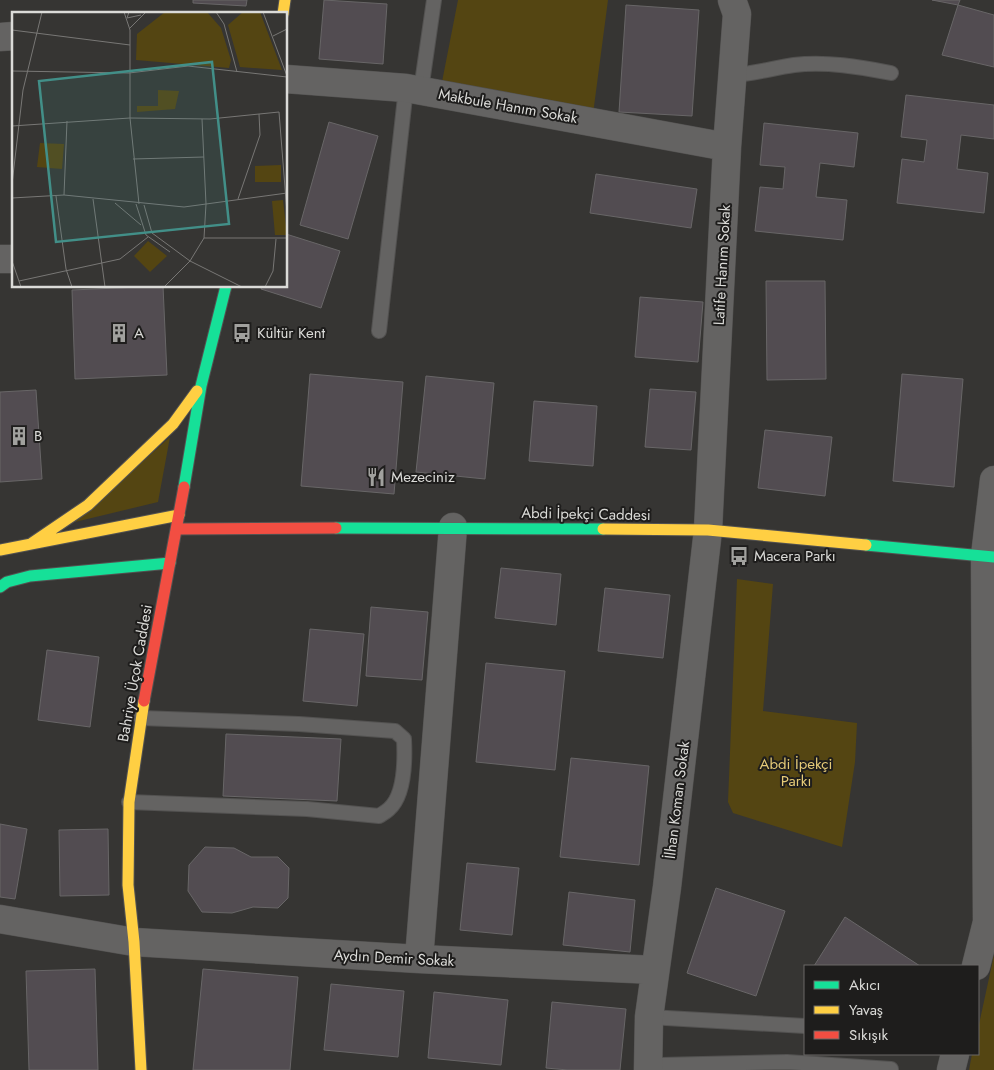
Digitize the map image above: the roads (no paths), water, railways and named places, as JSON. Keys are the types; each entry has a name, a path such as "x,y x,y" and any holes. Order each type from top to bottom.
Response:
{"main road":[{"name":"Bahriye Üçok Caddesi","path":"141,1070 134,942 128,885 129,802 141,718 177,529 201,386 226,288"},
{"path":"32,543 88,505 173,424 201,386"},
{"path":"0,550 179,515"},
{"name":"Abdi İpekçi Caddesi","path":"177,529 453,527 708,530 989,556"},
{"path":"0,586 7,582 30,576 170,563"}],"street":[{"name":"Latife Hanım Sokak","path":"708,530 732,75 737,14 732,0"},
{"name":"Makbule Hanım Sokak","path":"288,79 413,89 728,147"},
{"path":"976,965 987,922 989,556 994,480"},
{"path":"419,959 453,527"},
{"name":"İlhan Koman Sokak","path":"648,1068 649,1017 667,887 708,530"},
{"name":"Aydın Demir Sokak","path":"0,920 134,942 419,959 655,970"},
{"path":"951,1070 955,1055"}],"lane":[{"path":"379,331 413,89 434,0"},
{"path":"732,75 746,75 796,65 850,66 891,73"},
{"path":"129,802 307,809 379,816 389,810 396,800 405,766 404,740 395,731 299,724 141,718"},
{"path":"649,1017 804,1026"},
{"path":"648,1068 661,1065 787,1062 891,1069"}],"place":[{"name":"A","path":"119,333"},
{"name":"Kültür Kent","path":"242,333"},
{"name":"B","path":"19,436"},
{"name":"Mezeciniz","path":"376,477"},
{"name":"Macera Parkı","path":"739,556"}],"park label":[{"name":"Abdi İpekçi Parkı","path":"796,772"}]}
